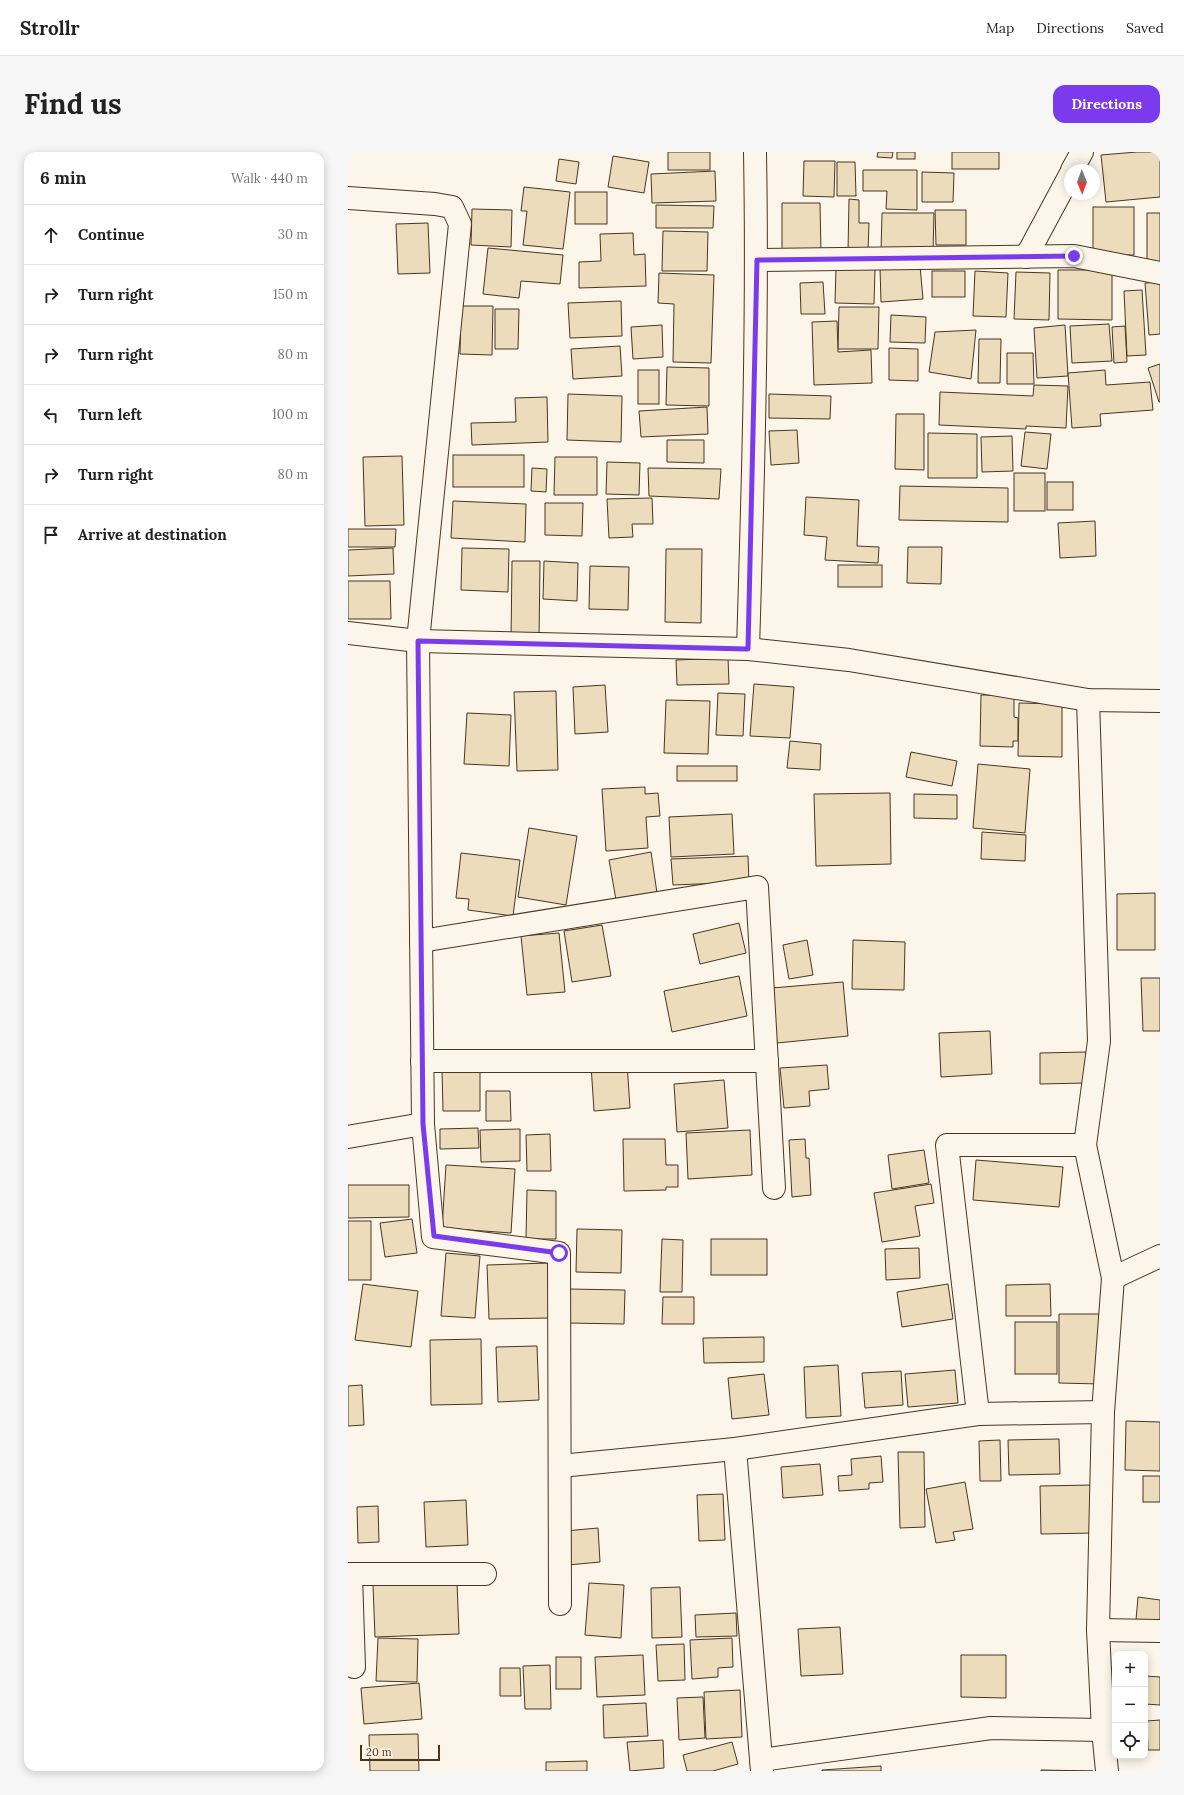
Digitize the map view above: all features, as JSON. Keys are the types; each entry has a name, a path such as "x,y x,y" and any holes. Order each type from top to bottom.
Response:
{"street":[{"path":"748,649 757,260 755,152"},
{"path":"1075,164 1082,152"},
{"path":"1026,257 1064,186"},
{"path":"348,198 435,204 452,207 460,224 418,641 423,1124 434,1236 559,1253 560,1604"},
{"path":"757,260 1074,256 1160,273"},
{"path":"348,633 418,641 748,649 848,660 1088,700 1160,701"},
{"path":"1088,700 1099,1041 1085,1145 1113,1278 1103,1412 1098,1630 1103,1730 1107,1771"},
{"path":"421,941 757,887 774,1188"},
{"path":"422,1061 767,1060"},
{"path":"348,1137 423,1124"},
{"path":"978,1414 947,1145 1085,1145"},
{"path":"1113,1278 1160,1256"},
{"path":"560,1466 735,1449 978,1414 1103,1412"},
{"path":"735,1449 761,1766 991,1728 1103,1730"},
{"path":"354,1667 349,1575 485,1574"},
{"path":"1098,1630 1160,1631"}],"building":[{"path":"668,152 710,152 710,170 668,170"},
{"path":"878,152 893,152 892,158 877,157"},
{"path":"897,152 915,152 915,159 897,159"},
{"path":"952,152 999,152 999,169 952,169"},
{"path":"1160,152 1160,197 1106,202 1101,155"},
{"path":"613,156 649,162 644,193 608,187"},
{"path":"559,159 579,162 576,184 556,181"},
{"path":"804,161 835,161 834,197 803,196"},
{"path":"837,162 855,162 856,196 837,196"},
{"path":"863,170 917,170 917,210 886,209 887,191 863,191"},
{"path":"715,171 716,201 652,203 651,174"},
{"path":"922,172 954,173 953,202 922,202"},
{"path":"524,187 570,192 563,249 523,245 527,211 521,211"},
{"path":"575,192 607,192 607,224 575,224"},
{"path":"849,199 859,200 859,223 869,223 868,251 848,251"},
{"path":"782,203 820,203 821,253 782,253"},
{"path":"656,205 714,206 713,228 656,228"},
{"path":"1093,207 1134,207 1134,255 1093,255"},
{"path":"472,209 512,210 511,247 471,245"},
{"path":"935,210 966,210 966,245 936,245"},
{"path":"882,213 934,213 933,253 881,252"},
{"path":"1147,213 1160,213 1160,267 1147,267"},
{"path":"428,223 430,273 398,274 396,224"},
{"path":"663,231 708,232 707,271 662,271"},
{"path":"633,233 634,255 645,254 646,286 579,288 579,262 601,261 600,234"},
{"path":"488,248 563,255 560,284 521,281 519,298 483,294"},
{"path":"920,266 923,299 881,302 880,268"},
{"path":"836,268 875,269 874,304 835,303"},
{"path":"1058,270 1112,270 1112,320 1058,319"},
{"path":"932,271 965,271 965,297 932,297"},
{"path":"975,271 1008,273 1006,317 973,316"},
{"path":"1016,272 1050,273 1049,320 1014,319"},
{"path":"659,273 714,275 711,363 673,362 674,304 658,303"},
{"path":"823,282 825,314 801,314 800,283"},
{"path":"1160,282 1160,334 1149,335 1145,283"},
{"path":"1142,290 1146,355 1127,356 1124,291"},
{"path":"621,301 622,336 570,338 568,303"},
{"path":"461,306 493,306 492,355 460,354"},
{"path":"839,307 879,307 878,349 838,349"},
{"path":"495,309 519,309 518,349 495,349"},
{"path":"891,315 926,317 925,343 890,342"},
{"path":"837,321 838,352 871,350 872,383 814,385 812,322"},
{"path":"1109,324 1112,361 1072,363 1070,326"},
{"path":"662,325 663,357 633,359 631,327"},
{"path":"1065,325 1068,376 1037,378 1034,328"},
{"path":"1125,326 1127,362 1114,363 1112,327"},
{"path":"976,330 971,379 929,372 935,332"},
{"path":"979,339 1001,339 1000,383 978,383"},
{"path":"620,346 622,376 573,379 571,349"},
{"path":"889,348 918,349 918,381 889,380"},
{"path":"1007,353 1033,353 1034,384 1007,384"},
{"path":"1160,364 1160,402 1159,402 1148,368"},
{"path":"667,367 709,368 709,406 666,405"},
{"path":"638,370 659,370 659,404 638,404"},
{"path":"1105,370 1106,385 1150,382 1153,410 1100,414 1101,426 1072,428 1068,373"},
{"path":"1034,385 1068,386 1066,428 1026,426 1026,429 939,425 940,392 1033,396"},
{"path":"568,394 622,396 621,442 567,440"},
{"path":"769,394 831,396 830,419 769,418"},
{"path":"547,397 548,442 472,445 471,423 516,422 515,398"},
{"path":"707,407 708,434 641,437 639,411"},
{"path":"896,414 924,414 924,470 895,469"},
{"path":"797,430 799,463 771,465 769,431"},
{"path":"1025,432 1051,434 1047,469 1021,466"},
{"path":"928,433 977,434 977,478 928,478"},
{"path":"1012,436 1013,471 982,472 981,437"},
{"path":"667,440 704,440 704,463 667,462"},
{"path":"453,455 524,455 524,487 453,487"},
{"path":"402,456 404,525 365,526 363,457"},
{"path":"555,457 597,457 597,495 554,495"},
{"path":"607,462 640,463 639,495 606,494"},
{"path":"532,468 547,469 546,492 531,491"},
{"path":"648,468 721,469 719,499 649,496"},
{"path":"1014,473 1045,473 1045,511 1014,511"},
{"path":"1047,482 1073,482 1073,510 1047,510"},
{"path":"900,486 1008,488 1008,522 899,520"},
{"path":"806,497 859,500 857,546 879,547 878,563 825,560 827,537 804,535"},
{"path":"652,498 653,524 632,524 633,537 609,538 607,499"},
{"path":"453,501 526,504 525,542 451,538"},
{"path":"545,503 583,503 582,536 545,535"},
{"path":"1095,521 1096,556 1060,558 1058,523"},
{"path":"348,529 396,529 395,547 348,547"},
{"path":"908,547 942,547 941,584 907,583"},
{"path":"393,548 394,574 348,576 348,550"},
{"path":"462,548 509,549 508,592 461,590"},
{"path":"666,549 702,549 701,623 665,622"},
{"path":"512,561 540,561 539,641 511,641"},
{"path":"544,561 578,563 577,601 543,599"},
{"path":"838,565 882,565 882,587 838,587"},
{"path":"590,566 629,567 628,610 589,609"},
{"path":"348,581 390,581 391,619 348,619"},
{"path":"728,658 729,684 677,685 676,660"},
{"path":"754,684 794,687 790,738 750,736"},
{"path":"605,685 608,732 575,734 573,687"},
{"path":"556,691 558,770 517,771 514,692"},
{"path":"718,693 745,694 743,736 716,735"},
{"path":"981,695 1014,695 1014,717 1018,718 1018,741 1013,741 1013,747 980,746"},
{"path":"666,700 710,701 708,754 664,753"},
{"path":"1019,703 1062,704 1062,757 1018,756"},
{"path":"467,713 511,715 509,766 464,764"},
{"path":"790,741 821,744 820,770 787,768"},
{"path":"911,752 957,761 952,786 906,777"},
{"path":"978,764 1030,769 1025,833 973,828"},
{"path":"677,766 737,766 737,781 677,781"},
{"path":"645,787 645,794 658,793 660,816 646,817 648,848 606,851 602,789"},
{"path":"890,793 891,864 816,866 814,794"},
{"path":"914,794 957,795 957,819 914,818"},
{"path":"732,814 734,854 671,857 669,817"},
{"path":"529,828 577,836 566,905 518,897"},
{"path":"982,832 1026,835 1025,861 981,859"},
{"path":"651,852 657,893 616,900 609,860"},
{"path":"461,853 520,860 513,916 468,910 469,899 456,898"},
{"path":"748,856 749,882 673,885 671,859"},
{"path":"1155,893 1155,950 1117,950 1117,894"},
{"path":"739,923 746,953 700,964 693,934"},
{"path":"602,925 611,976 572,982 564,931"},
{"path":"559,933 565,992 527,995 521,936"},
{"path":"807,940 813,975 789,979 783,945"},
{"path":"853,940 905,942 904,990 852,989"},
{"path":"739,976 747,1016 672,1032 664,991"},
{"path":"1141,978 1160,978 1160,1031 1143,1031"},
{"path":"843,982 848,1036 777,1043 772,988"},
{"path":"990,1031 992,1074 941,1077 939,1033"},
{"path":"1086,1052 1086,1083 1040,1084 1040,1053"},
{"path":"627,1063 630,1108 594,1111 591,1065"},
{"path":"827,1065 829,1089 809,1091 810,1106 784,1108 780,1068"},
{"path":"442,1070 480,1070 480,1111 443,1111"},
{"path":"724,1080 728,1128 677,1132 674,1084"},
{"path":"486,1091 510,1091 511,1121 486,1121"},
{"path":"478,1128 479,1148 440,1149 440,1129"},
{"path":"520,1129 520,1161 481,1162 480,1130"},
{"path":"750,1130 752,1175 688,1179 686,1133"},
{"path":"550,1134 551,1171 527,1171 526,1135"},
{"path":"623,1139 665,1139 666,1165 678,1165 678,1187 666,1187 666,1190 624,1191"},
{"path":"805,1139 806,1158 809,1158 811,1195 792,1197 789,1140"},
{"path":"924,1150 929,1183 892,1189 888,1155"},
{"path":"976,1160 1063,1167 1059,1207 973,1200"},
{"path":"446,1165 515,1169 511,1233 442,1228"},
{"path":"931,1184 934,1203 915,1206 920,1236 882,1242 874,1193"},
{"path":"348,1185 409,1185 409,1217 348,1218"},
{"path":"527,1190 556,1191 556,1239 526,1239"},
{"path":"412,1219 417,1253 385,1257 380,1223"},
{"path":"348,1221 371,1221 371,1280 348,1280"},
{"path":"577,1229 622,1230 621,1273 576,1272"},
{"path":"662,1239 683,1240 682,1292 660,1292"},
{"path":"711,1239 767,1239 767,1275 711,1275"},
{"path":"919,1248 920,1278 886,1280 885,1249"},
{"path":"446,1253 480,1256 475,1318 441,1316"},
{"path":"549,1263 550,1318 489,1319 487,1265"},
{"path":"363,1284 418,1291 411,1347 355,1340"},
{"path":"948,1284 953,1319 902,1327 897,1292"},
{"path":"1050,1284 1051,1316 1006,1316 1006,1285"},
{"path":"568,1289 625,1290 624,1324 568,1323"},
{"path":"663,1297 694,1297 694,1324 662,1324"},
{"path":"1059,1314 1100,1314 1100,1384 1059,1383"},
{"path":"1015,1322 1057,1322 1057,1374 1015,1374"},
{"path":"764,1337 764,1362 704,1363 703,1338"},
{"path":"481,1339 482,1404 431,1405 430,1340"},
{"path":"537,1346 539,1400 498,1402 496,1347"},
{"path":"838,1365 841,1416 806,1418 804,1367"},
{"path":"955,1370 958,1403 908,1407 905,1374"},
{"path":"901,1371 903,1405 865,1408 862,1373"},
{"path":"764,1374 769,1415 732,1419 728,1378"},
{"path":"362,1385 364,1425 348,1426 348,1386"},
{"path":"1126,1421 1160,1422 1160,1471 1125,1470"},
{"path":"1059,1439 1060,1474 1009,1475 1008,1440"},
{"path":"1000,1440 1001,1481 980,1481 979,1441"},
{"path":"898,1452 924,1452 925,1527 900,1528"},
{"path":"881,1456 883,1482 869,1483 869,1489 839,1491 838,1476 852,1475 851,1459"},
{"path":"820,1464 823,1495 783,1498 781,1467"},
{"path":"1143,1476 1160,1476 1160,1502 1143,1502"},
{"path":"965,1482 973,1529 953,1532 955,1540 936,1543 926,1489"},
{"path":"1093,1485 1094,1533 1041,1534 1040,1486"},
{"path":"723,1494 725,1540 699,1541 697,1495"},
{"path":"466,1500 468,1545 426,1547 424,1502"},
{"path":"378,1506 379,1542 358,1543 357,1507"},
{"path":"598,1528 600,1562 568,1565 565,1531"},
{"path":"457,1582 459,1634 375,1637 373,1585"},
{"path":"589,1583 624,1585 621,1638 585,1635"},
{"path":"680,1587 682,1637 652,1638 651,1588"},
{"path":"1138,1597 1160,1600 1160,1623 1136,1620"},
{"path":"736,1613 737,1636 696,1637 695,1615"},
{"path":"840,1627 843,1674 801,1676 798,1629"},
{"path":"378,1638 418,1639 417,1682 376,1681"},
{"path":"732,1638 733,1667 718,1668 718,1677 692,1679 690,1640"},
{"path":"684,1644 685,1680 658,1681 656,1645"},
{"path":"643,1655 645,1695 597,1697 595,1657"},
{"path":"961,1655 1006,1655 1006,1698 961,1697"},
{"path":"556,1657 581,1657 581,1689 556,1689"},
{"path":"550,1665 551,1709 525,1709 523,1666"},
{"path":"500,1668 520,1668 521,1696 500,1696"},
{"path":"1148,1676 1160,1677 1160,1705 1148,1704"},
{"path":"419,1683 422,1719 364,1724 361,1688"},
{"path":"740,1690 742,1737 706,1739 704,1692"},
{"path":"703,1697 705,1738 679,1740 677,1698"},
{"path":"646,1703 648,1736 604,1738 603,1705"},
{"path":"1160,1720 1160,1750 1148,1750 1148,1721"},
{"path":"418,1734 419,1771 370,1771 369,1735"},
{"path":"663,1740 664,1768 630,1771 627,1742"},
{"path":"732,1742 738,1764 713,1771 687,1771 683,1755"},
{"path":"587,1761 587,1771 546,1771 546,1762"},
{"path":"881,1766 881,1771 822,1771 822,1770"},
{"path":"1041,1770 1093,1771 1041,1771"}],"route":[{"path":"559,1253 434,1236 423,1124 418,641 748,649 756,365 757,260 1074,256"}]}
